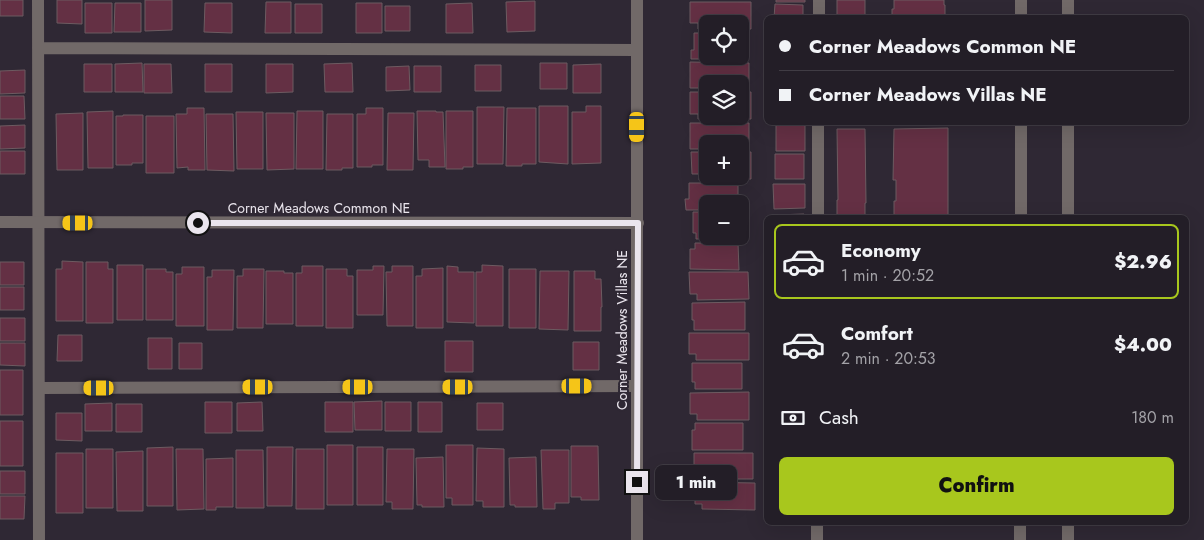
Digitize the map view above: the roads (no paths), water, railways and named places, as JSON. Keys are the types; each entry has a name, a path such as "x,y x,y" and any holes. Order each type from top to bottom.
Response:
{"street":[{"path":"38,0 40,540"},
{"name":"Corner Meadows Villas NE","path":"637,0 637,540"},
{"path":"819,0 819,15"},
{"path":"1021,0 1021,15"},
{"path":"1068,0 1068,15"},
{"path":"38,48 637,50"},
{"path":"818,125 818,215"},
{"path":"1021,125 1021,215"},
{"path":"1068,125 1068,215"},
{"name":"Corner Meadows Common NE","path":"0,222 638,223"},
{"path":"39,388 637,386"},
{"path":"817,525 817,540"},
{"path":"1020,525 1020,540"},
{"path":"1068,525 1068,540"}]}
